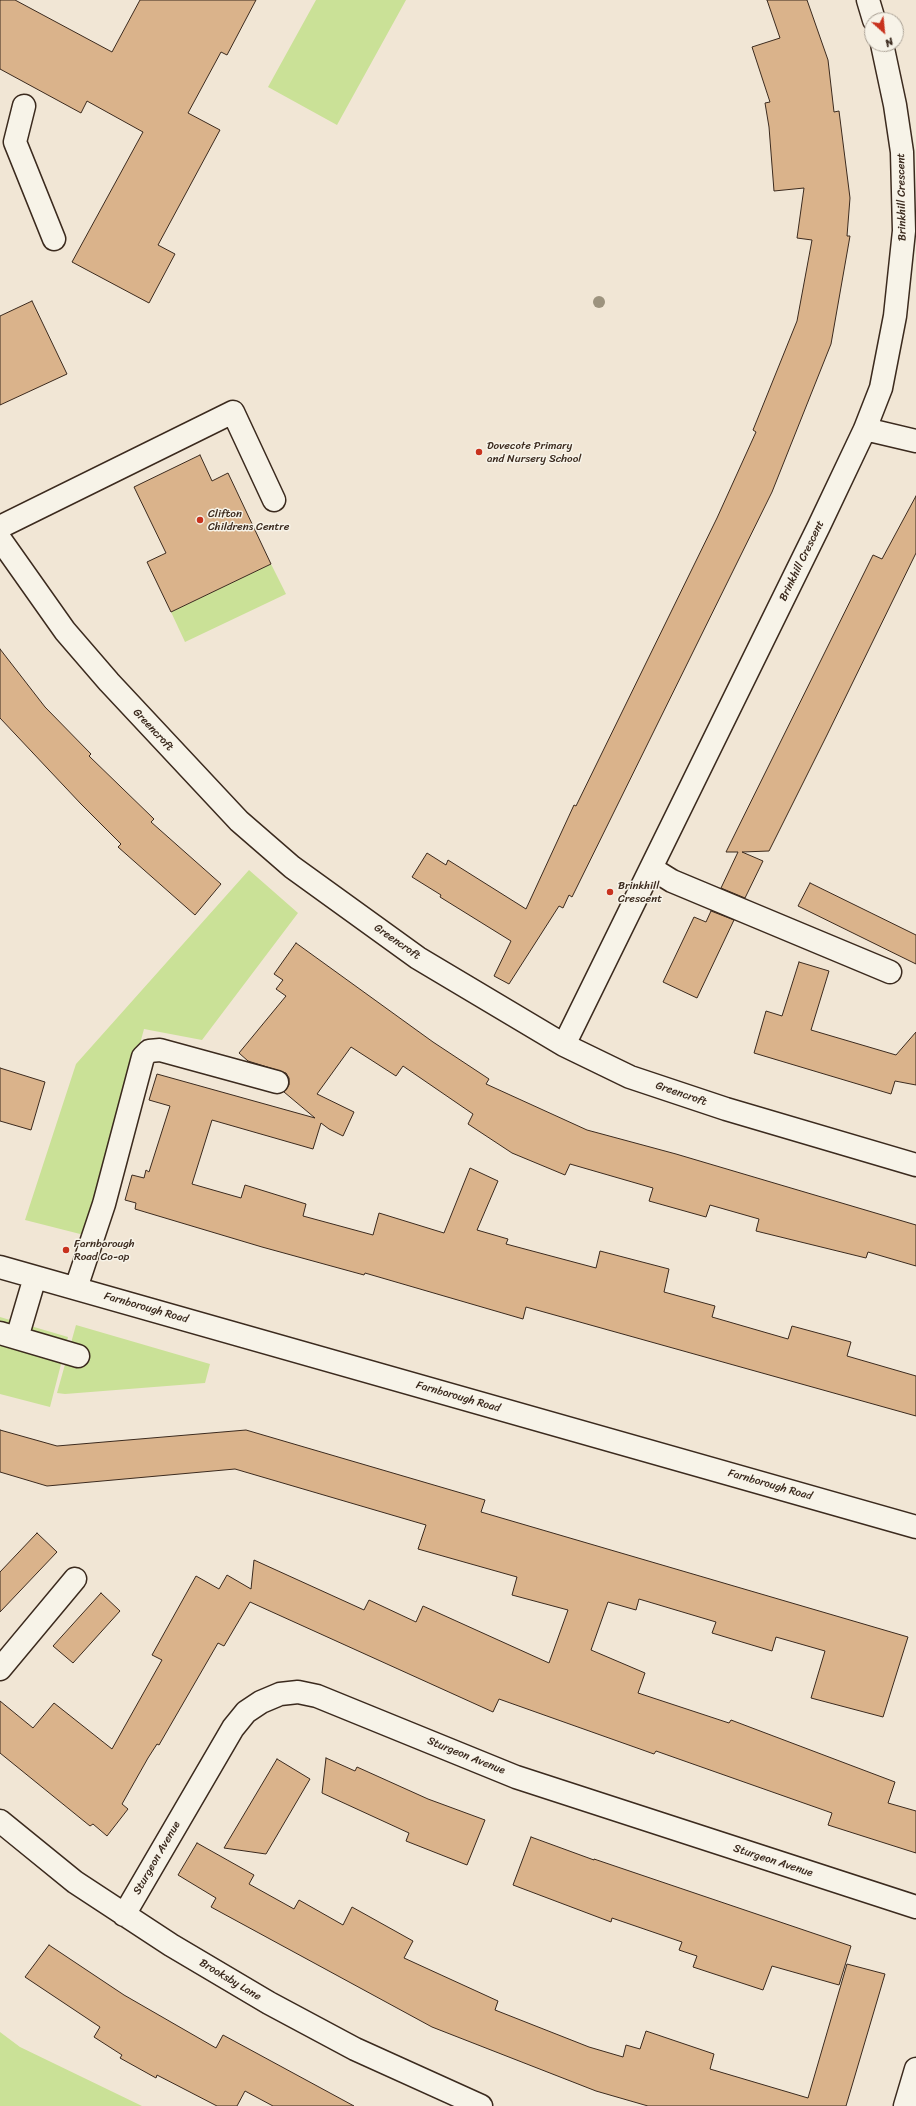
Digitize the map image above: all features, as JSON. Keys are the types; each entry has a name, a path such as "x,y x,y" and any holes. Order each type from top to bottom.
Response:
{"street":[{"path":"868,0 872,12"},
{"name":"Brinkhill Crescent","path":"564,1045 865,429 881,388 895,316 904,231 909,150 895,105 884,52"},
{"path":"24,106 8,144 54,239"},
{"path":"0,527 233,412 274,500"},
{"path":"865,429 916,440"},
{"name":"Greencroft","path":"0,539 65,631 109,682 239,821 292,867 418,958 564,1045 630,1077 726,1110 916,1165"},
{"path":"651,868 672,881 890,972"},
{"path":"76,1288 104,1204 143,1057 149,1051 160,1050 277,1082"},
{"name":"Farnborough Road","path":"0,1267 916,1527"},
{"path":"35,1277 9,1336 78,1356"},
{"path":"0,1669 75,1579"},
{"name":"Sturgeon Avenue","path":"124,1915 233,1728 246,1712 261,1702 280,1694 298,1692 318,1696 516,1776 916,1907"},
{"name":"Brooksby Lane","path":"0,1821 75,1882 124,1915 269,2003 355,2049 481,2106"},
{"path":"905,2106 916,2069"}],"green space":[{"path":"316,0 406,0 337,125 268,87"},
{"path":"271,564 286,594 185,642 171,612"},
{"path":"249,870 298,913 202,1040 144,1029 88,1236 25,1220 76,1064"},
{"path":"0,1317 68,1337 50,1407 0,1394"},
{"path":"76,1325 210,1364 205,1383 65,1394 57,1393"},
{"path":"0,2032 20,2047 142,2106 0,2106"}],"building":[{"path":"0,0 15,0 112,52 140,0 256,0 227,55 221,52 188,113 220,130 158,245 175,254 149,303 72,262 143,132 87,101 81,113 0,69"},
{"path":"767,0 807,0 828,60 834,112 839,111 850,198 847,236 850,236 831,344 772,492 572,897 569,895 563,908 559,906 509,984 494,976 511,941 440,897 441,895 412,877 427,853 446,865 448,860 526,909 574,805 576,806 717,518 756,432 753,430 797,321 812,240 797,238 804,188 774,191 769,127 765,103 770,102 752,47 780,38"},
{"path":"32,301 67,374 0,405 0,316"},
{"name":"Clifton Childrens Centre","path":"200,455 212,481 228,473 271,564 171,612 147,562 166,553 134,487"},
{"path":"916,496 916,553 827,735 769,851 742,852 763,861 745,898 721,888 738,852 726,852 873,555 882,559"},
{"path":"0,649 45,707 91,754 89,756 154,819 151,822 221,884 195,915 118,847 121,844 0,718"},
{"path":"810,883 916,935 916,964 798,906"},
{"path":"711,911 734,920 697,998 663,982 694,917 706,922"},
{"path":"296,943 433,1042 489,1079 486,1084 587,1130 676,1154 916,1225 916,1266 868,1252 866,1258 756,1231 759,1219 710,1205 706,1217 649,1201 653,1188 570,1164 565,1175 512,1153 468,1124 473,1114 403,1066 396,1076 351,1047 317,1094 354,1112 343,1136 321,1123 313,1149 212,1120 192,1184 241,1198 245,1185 306,1204 303,1216 373,1235 379,1213 444,1233 470,1168 498,1181 477,1230 508,1239 506,1244 596,1268 600,1251 669,1269 664,1292 715,1306 712,1317 788,1339 792,1326 851,1342 847,1356 916,1376 916,1416 526,1307 523,1319 365,1273 364,1275 262,1247 135,1209 136,1203 125,1200 132,1175 144,1178 146,1170 149,1172 170,1106 149,1100 157,1074 315,1118 284,1092 289,1085 289,1078 286,1073 248,1061 239,1053 286,996 276,989 283,980 274,974"},
{"path":"799,962 829,971 811,1030 896,1055 916,1032 916,1085 895,1081 891,1094 754,1053 766,1011 782,1016"},
{"path":"0,1068 45,1082 31,1130 0,1121"},
{"path":"0,1430 57,1446 246,1430 485,1500 481,1512 908,1637 883,1717 811,1698 825,1651 776,1637 772,1651 712,1633 716,1622 639,1599 636,1610 608,1602 591,1650 645,1673 638,1693 729,1723 731,1720 895,1782 888,1803 916,1811 916,1853 828,1825 832,1813 656,1751 654,1754 499,1699 493,1712 250,1602 224,1646 218,1643 159,1745 157,1744 148,1758 122,1804 128,1809 107,1836 93,1824 90,1826 0,1753 0,1701 33,1728 54,1703 112,1749 162,1660 152,1655 196,1576 219,1589 227,1575 251,1589 254,1560 364,1610 369,1600 416,1622 423,1606 549,1663 568,1610 512,1595 517,1577 418,1549 426,1525 235,1469 47,1486 0,1472"},
{"path":"37,1533 57,1552 0,1612 0,1572"},
{"path":"101,1593 120,1611 73,1663 53,1646"},
{"path":"326,1758 355,1771 357,1767 428,1799 485,1820 467,1865 406,1841 409,1833 322,1793"},
{"path":"277,1759 310,1779 266,1854 224,1848"},
{"path":"531,1837 594,1860 851,1946 839,1985 772,1966 763,1990 693,1967 697,1956 679,1950 682,1942 612,1918 611,1922 513,1885"},
{"path":"197,1843 254,1875 249,1884 294,1909 299,1900 343,1925 352,1907 413,1941 404,1958 498,2001 495,2010 589,2047 623,2057 626,2045 640,2049 646,2031 714,2054 710,2069 808,2098 847,1964 885,1974 846,2106 648,2106 596,2091 432,2027 211,1907 216,1898 178,1875"},
{"path":"49,1945 124,1995 216,2048 223,2035 354,2106 273,2106 245,2091 237,2106 217,2106 157,2075 156,2078 120,2058 122,2055 94,2037 100,2027 25,1977"}],"place":[{"name":"Dovecote Primary and Nursery School","path":"479,452"},
{"name":"Clifton Childrens Centre","path":"200,520"},
{"name":"Brinkhill Crescent","path":"610,892"},
{"name":"Farnborough Road Co-op","path":"66,1250"}]}
